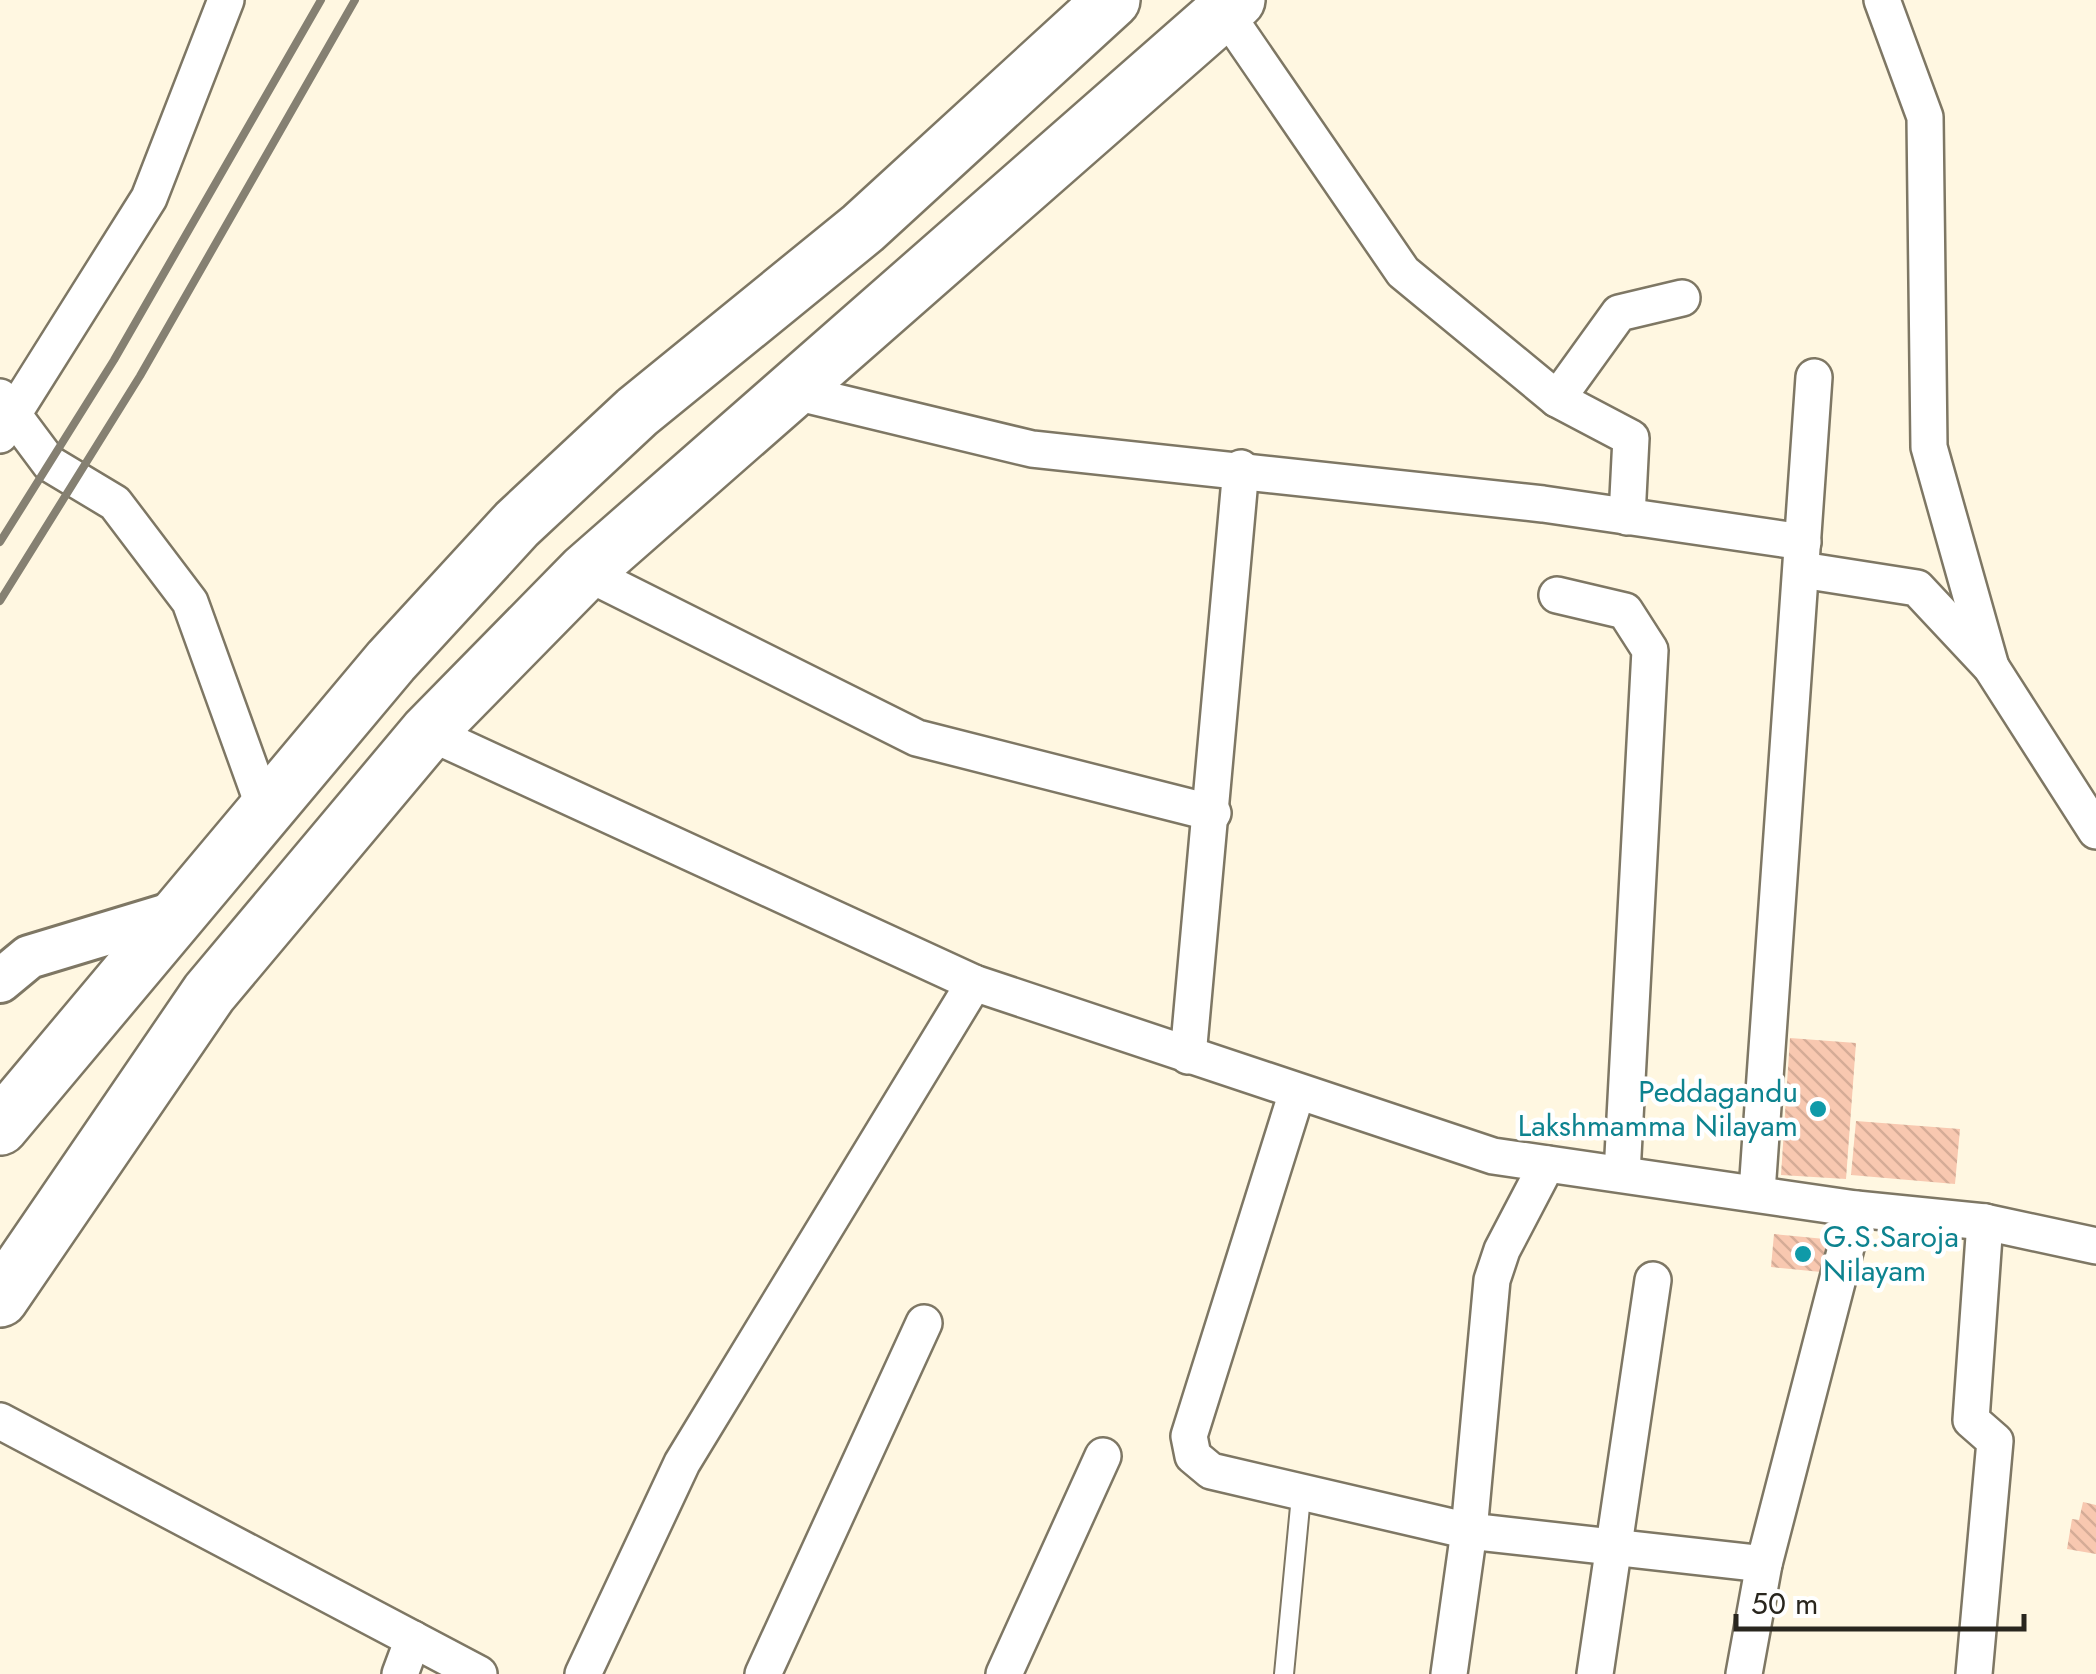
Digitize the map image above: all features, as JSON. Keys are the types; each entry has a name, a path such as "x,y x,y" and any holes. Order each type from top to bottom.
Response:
{"highway":[{"path":"0,1127 391,661 518,524 637,412 863,228 1112,0"},
{"path":"0,1299 209,994 428,732 585,572 1230,5"}],"street":[{"path":"226,0 149,198 5,415 50,464 115,503 190,602 266,810"},
{"path":"1882,0 1926,117 1929,448 1991,667"},
{"path":"1230,5 1403,272 1557,400 1631,438 1627,517"},
{"path":"1557,400 1619,313 1682,298"},
{"path":"1757,1192 1814,377"},
{"path":"791,391 1032,449 1242,468 1627,517 1802,556 1917,588 1991,667 2096,832"},
{"path":"1188,1056 1242,468"},
{"path":"585,572 916,738 1213,813"},
{"path":"1557,595 1624,611 1650,650 1622,1174"},
{"path":"428,732 974,983 1493,1156 1856,1209 1985,1222 2096,1246"},
{"path":"0,981 28,957 181,911"},
{"path":"583,1674 682,1463 974,983"},
{"path":"1297,1092 1190,1436 1194,1456 1211,1471 1301,1496 1470,1531 1764,1564"},
{"path":"1449,1674 1470,1531 1492,1280 1502,1250 1546,1164"},
{"path":"1744,1674 1764,1564 1856,1209"},
{"path":"1974,1674 1995,1441 1971,1420 1985,1222"},
{"path":"1595,1674 1653,1280"},
{"path":"763,1674 924,1323"},
{"path":"0,1421 479,1674"},
{"path":"1004,1674 1103,1456"},
{"path":"400,1674 413,1639"}],"lane":[{"path":"1284,1674 1301,1496"}],"building":[{"name":"Peddagandu Lakshmamma Nilayam","path":"1790,1038 1856,1043 1846,1179 1781,1175"},
{"name":"Peddagandu Lakshmamma Nilayam","path":"1856,1121 1960,1129 1955,1184 1851,1175"},
{"name":"G.S.Saroja Nilayam","path":"1774,1234 1835,1240 1831,1273 1771,1267"},
{"path":"2083,1502 2096,1505 2096,1554 2067,1549 2072,1519 2079,1520"}],"railway":[{"path":"0,542 114,360 321,0"},
{"path":"0,601 140,376 355,0"}],"place":[{"name":"Peddagandu Lakshmamma Nilayam","path":"1818,1109"},
{"name":"G.S.Saroja Nilayam","path":"1803,1254"}]}
